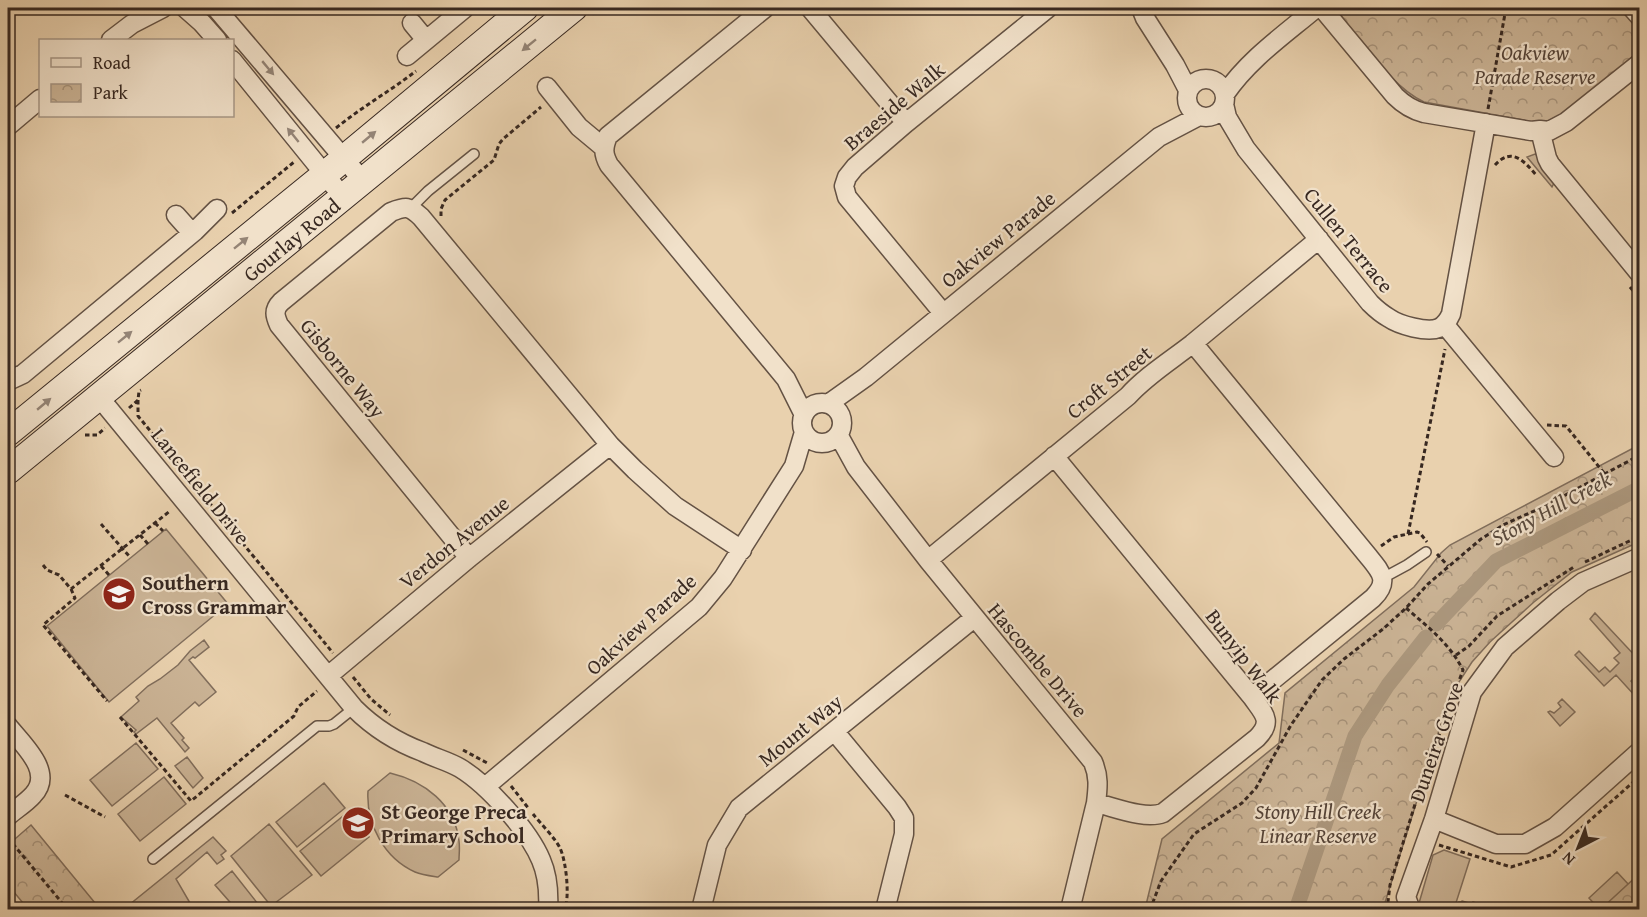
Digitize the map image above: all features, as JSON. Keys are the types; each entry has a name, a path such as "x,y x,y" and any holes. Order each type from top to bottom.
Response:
{"main road":[{"name":"Gourlay Road","path":"8,433 525,8"},
{"name":"Gourlay Road","path":"8,471 574,8"},
{"path":"80,374 99,397"}],"street":[{"path":"132,24 145,8"},
{"path":"112,39 132,24 163,8"},
{"path":"185,8 202,22 216,39"},
{"path":"216,8 363,181"},
{"path":"412,63 426,40 465,8"},
{"path":"547,87 579,127 603,147 608,136 765,8"},
{"path":"810,8 906,123"},
{"name":"Braeside Walk","path":"943,313 847,196 844,186 847,177 855,167 906,123 1048,8"},
{"path":"1141,8 1162,48 1175,65 1191,110 1202,117 1217,114 1237,76 1316,8"},
{"path":"1322,8 1395,96 1404,105 1424,113 1531,131 1549,131 1566,122 1640,63"},
{"path":"1632,8 1640,16"},
{"path":"412,23 426,40"},
{"path":"1156,35 1208,79 1219,84 1225,99"},
{"path":"1187,95 1196,82 1208,79 1259,55"},
{"path":"234,62 343,197"},
{"name":"Oakview Parade","path":"1159,137 1187,95"},
{"name":"Cullen Terrace","path":"1225,99 1227,117 1246,149 1370,303 1388,318 1400,324 1428,330 1450,331"},
{"path":"8,126 39,100"},
{"name":"Oakview Parade","path":"484,787 699,607 742,550 823,424 866,377 1159,137 1202,117"},
{"name":"Cullen Terrace","path":"1202,117 1246,149"},
{"path":"1486,123 1448,322 1450,331 1554,457"},
{"path":"1540,130 1550,164 1632,277"},
{"name":"Hascombe Drive","path":"603,147 609,165 823,424 974,618 1093,762 1098,779 1096,802 1070,909"},
{"name":"Gisborne Way","path":"411,208 402,207 391,212 281,302 275,311 275,318 469,558"},
{"path":"411,208 421,217 610,445 675,506 742,550"},
{"path":"8,381 23,374 192,233 222,213"},
{"path":"176,215 192,233"},
{"name":"Croft Street","path":"928,560 1128,396 1140,382 1193,343 1319,239"},
{"path":"1193,343 1368,556 1383,578 1380,590 1373,598 1252,697"},
{"name":"Lancefield Drive","path":"99,397 323,684 384,733 401,743 460,768 484,787 531,841 542,861 547,879 548,909"},
{"name":"Verdon Avenue","path":"323,684 469,558 610,445"},
{"name":"Bunyip Walk","path":"1054,456 1252,697 1266,718 1262,732 1163,813 1147,815 1096,802"},
{"name":"Duneira Grove","path":"1411,909 1406,897 1434,819 1472,692 1505,647 1558,601 1583,582 1640,557"},
{"name":"Mount Way","path":"701,909 717,844 739,808 974,618"},
{"path":"8,726 38,764 41,772 39,786 34,794 8,816"},
{"path":"835,732 897,807 903,818 904,834 885,909"},
{"path":"1434,819 1496,844 1525,844 1554,827 1640,751"}],"lane":[{"name":"Gisborne Way","path":"411,208 474,153"},
{"path":"1383,578 1426,552"},
{"path":"153,859 317,726 334,724 354,708"}],"path":[{"path":"1486,123 1506,8"},
{"path":"1551,8 1565,11 1578,8"},
{"path":"326,136 390,91 412,63"},
{"path":"434,233 446,223 441,214 445,200 494,160 502,139 541,107"},
{"path":"222,213 306,152"},
{"path":"1492,171 1494,166 1503,159 1518,158 1526,163 1541,181"},
{"path":"1632,277 1640,299"},
{"path":"1408,534 1443,351 1450,331"},
{"path":"1546,425 1566,426 1604,473"},
{"path":"1150,909 1161,881 1194,834 1242,803 1256,788 1291,725 1322,680 1346,657 1383,629 1428,584 1481,539 1505,524 1544,507 1640,455"},
{"path":"71,589 170,511"},
{"path":"155,523 163,531"},
{"path":"101,524 129,556"},
{"path":"1368,556 1389,539 1420,533 1448,566"},
{"path":"140,535 148,544"},
{"path":"43,565 47,570 59,574 75,598 43,625 107,701"},
{"path":"101,566 109,575"},
{"path":"1406,608 1456,655 1463,670 1455,691"},
{"path":"120,717 190,801 294,716 298,707 323,684"},
{"path":"1387,909 1390,885 1421,785 1448,712"},
{"path":"64,795 105,817"},
{"path":"8,838 68,909"}],"green space":[{"name":"Oakview Parade Reserve","path":"1339,8 1626,8 1639,24 1639,52 1564,115 1539,123 1424,102 1401,87 1380,65 1342,18"},
{"path":"1535,154 1554,183 1552,187 1527,157"},
{"name":"Stony Hill Creek Linear Reserve","path":"1639,445 1639,542 1572,572 1534,602 1490,642 1472,662 1446,708 1383,909 1145,909 1162,839 1279,743 1285,693 1414,587 1450,545"},
{"path":"166,529 228,604 109,702 47,626"},
{"path":"1595,613 1639,660 1639,674 1631,681 1639,690 1637,698 1616,675 1604,686 1575,655 1579,651 1599,672 1605,667 1610,672 1619,663 1614,658 1620,653 1590,619"},
{"path":"204,640 209,647 189,660 216,692 199,706 195,702 171,723 189,748 185,752 157,718 136,734 134,732 136,730 121,717 139,701 136,697 178,665"},
{"path":"1562,699 1575,712 1560,726 1548,712 1554,713 1561,707 1558,703"},
{"path":"136,743 158,769 112,806 90,780"},
{"path":"187,757 203,778 193,788 175,766"},
{"path":"390,773 426,788 436,796 451,816 459,841 459,860 438,877 418,873 404,866 394,858 379,839 370,816 368,791"},
{"path":"164,777 186,804 140,841 118,814"},
{"path":"324,783 345,808 297,847 276,822"},
{"path":"348,812 369,837 321,876 300,851"},
{"path":"269,824 312,875 271,906 231,856"},
{"path":"31,825 100,909 28,909 8,885 8,845"},
{"path":"213,837 226,851 221,855 224,859 217,864 207,852 176,879 190,903 184,909 124,909"},
{"path":"1444,850 1470,859 1454,909 1417,910 1433,855"},
{"path":"232,871 262,909 236,909 215,885"},
{"path":"1617,872 1629,885 1602,909 1599,909 1589,898"},
{"path":"1639,874 1639,909 1601,909"},
{"path":"1459,902 1485,906 1484,909 1459,909"}],"waterway":[{"name":"Stony Hill Creek","path":"1436,624 1496,561 1640,488"},
{"name":"Stony Hill Creek","path":"1296,910 1355,736 1388,685 1426,637"}],"place":[{"name":"Southern Cross Grammar","path":"119,594"},
{"name":"St George Preca Primary School","path":"358,823"}]}
